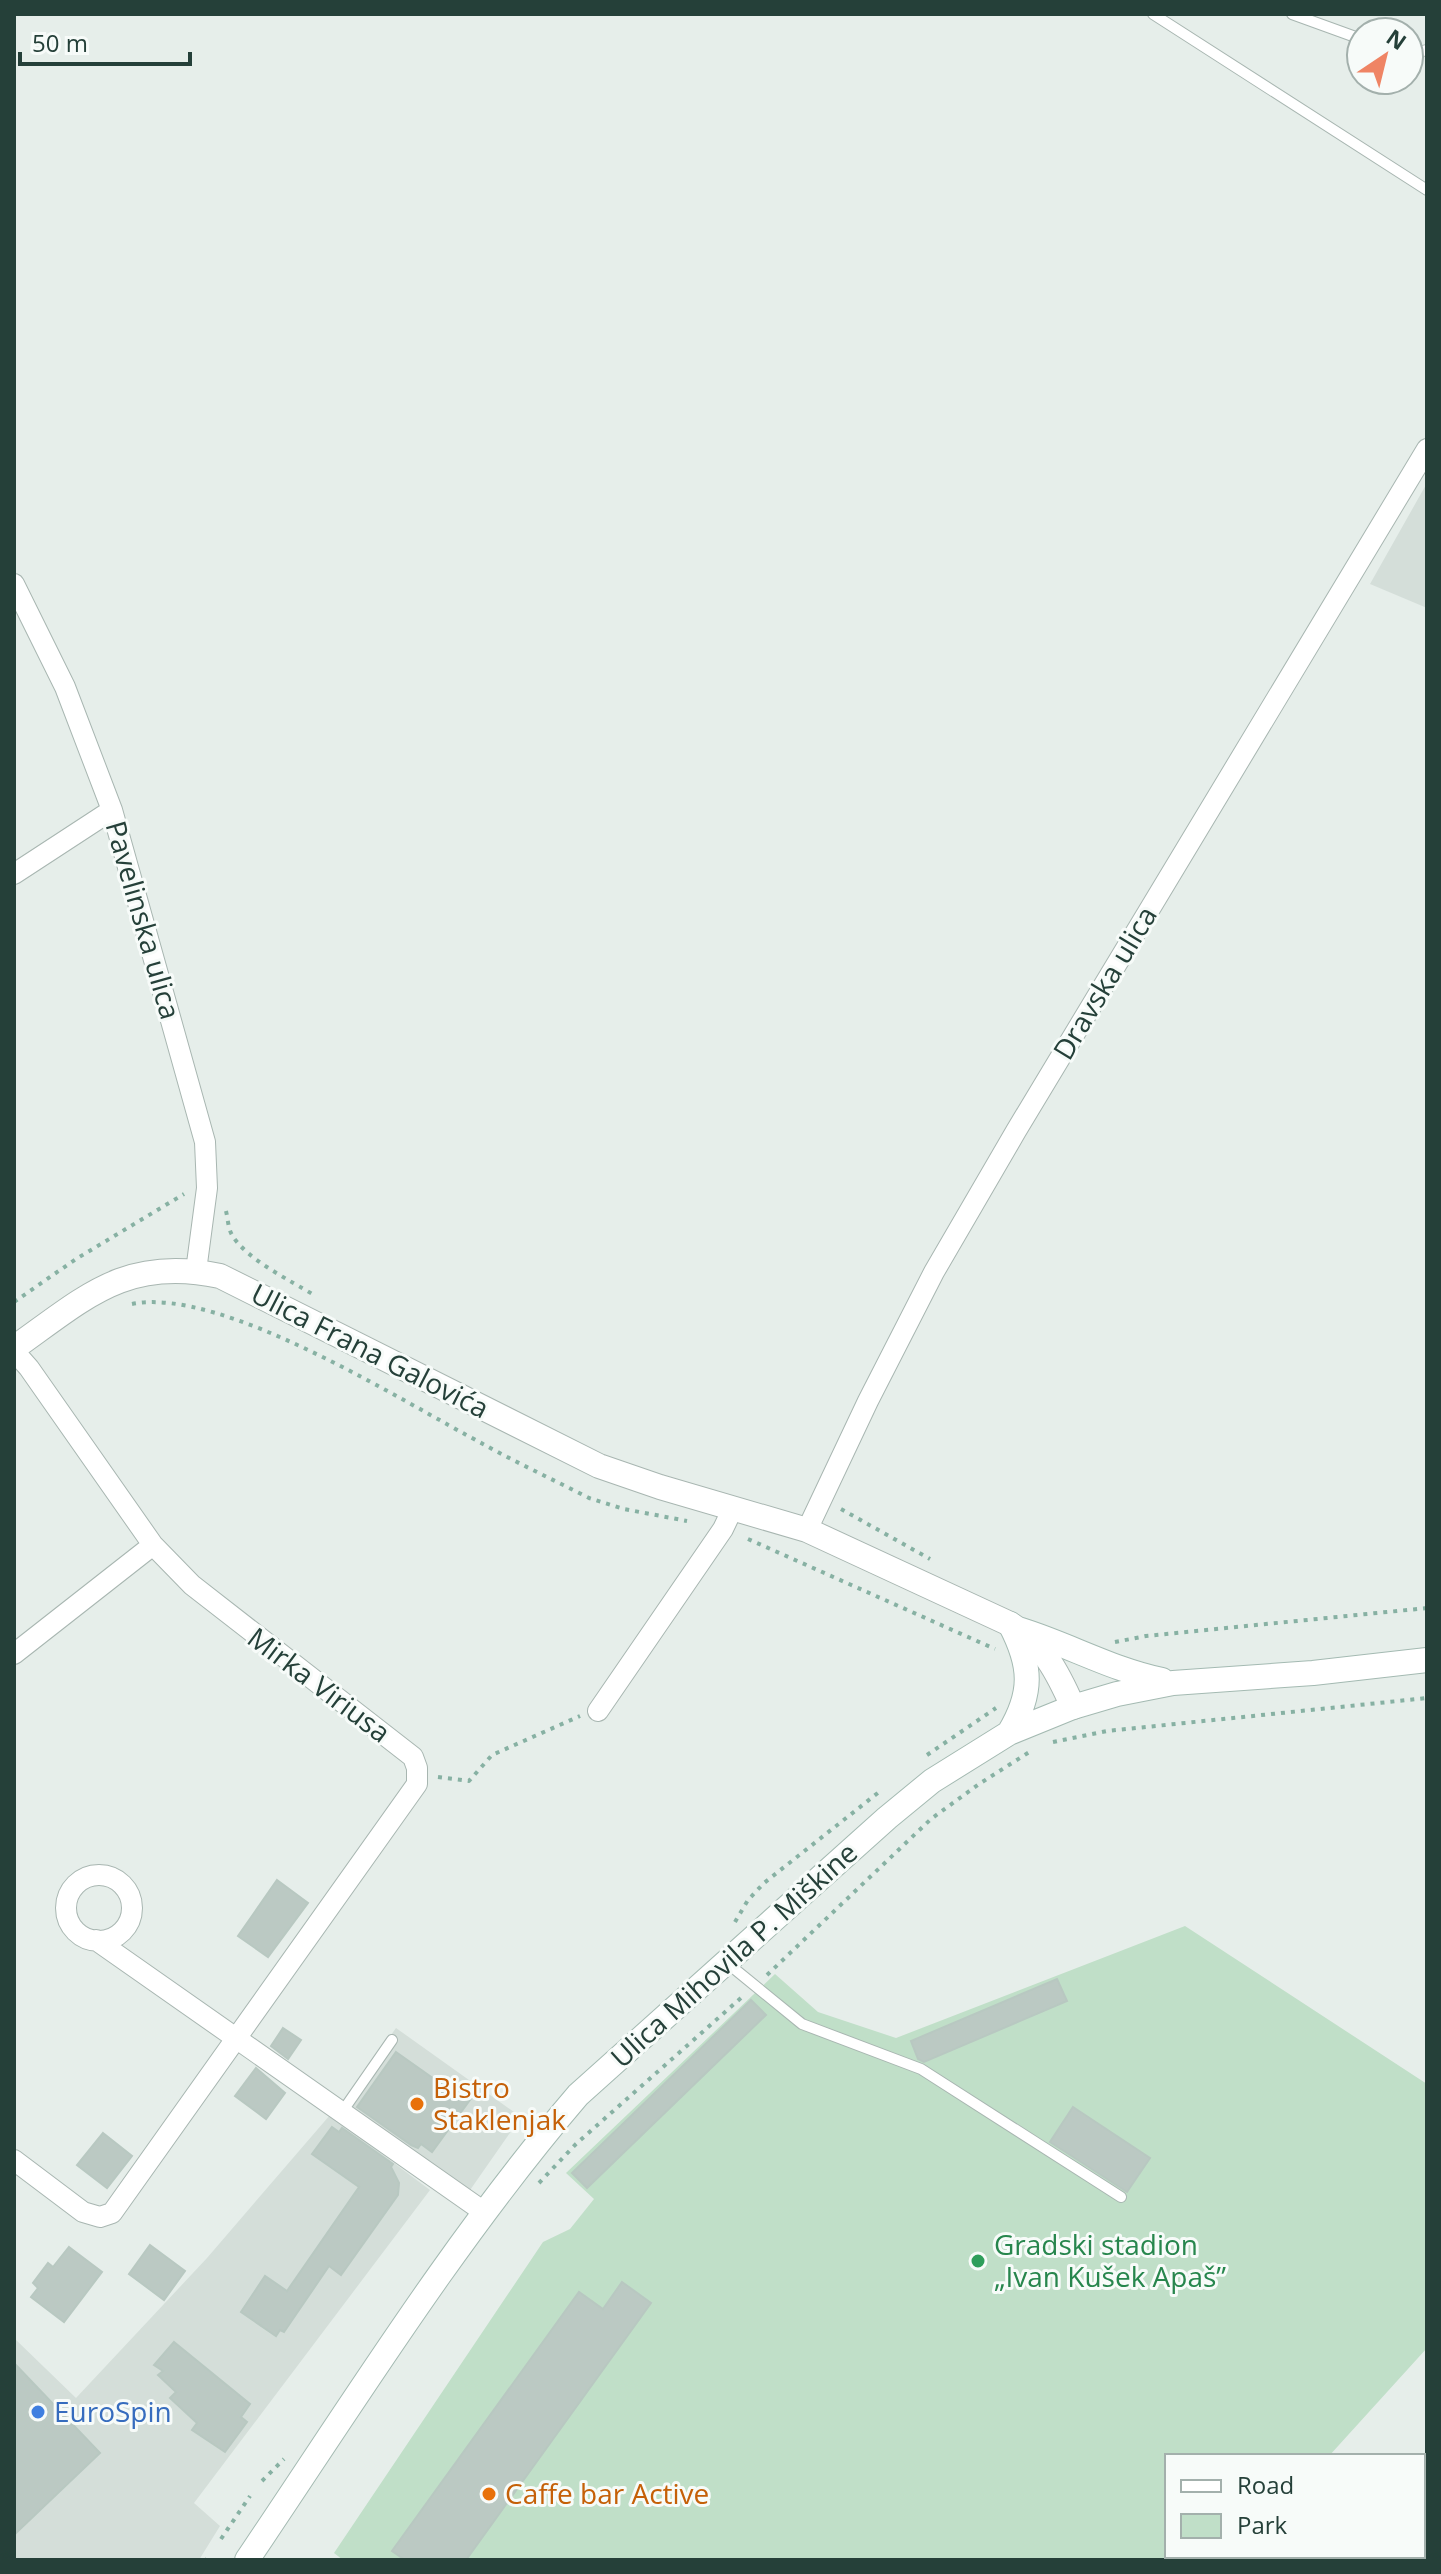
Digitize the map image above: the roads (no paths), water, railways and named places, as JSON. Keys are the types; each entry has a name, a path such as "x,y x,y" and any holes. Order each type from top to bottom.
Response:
{"main road":[{"name":"Ulica Frana Galovića","path":"14,1350 94,1290 108,1283 154,1271 196,1271 220,1276 599,1466 649,1484 807,1530 1015,1627 1048,1656 1073,1707"},
{"path":"1015,1627 1139,1675 1173,1683"},
{"path":"1009,1733 1024,1705 1028,1684 1015,1627"},
{"name":"Ulica Mihovila P. Miškine","path":"247,2560 484,2212 578,2095 932,1781 1009,1733 1073,1707 1117,1694 1173,1683 1313,1673 1427,1660"}],"street":[{"name":"Dravska ulica","path":"807,1530 934,1272 1427,449"},
{"name":"Pavelinska ulica","path":"14,584 65,687 112,810 205,1142 207,1188 196,1271"},
{"path":"14,874 112,810"},
{"name":"Mirka Viriusa","path":"14,1350 153,1545 192,1585 234,1620 413,1757 417,1768 417,1784 112,2213 100,2217 83,2212 14,2160"},
{"path":"598,1711 723,1529 733,1508"},
{"path":"14,1654 153,1545"},
{"path":"96,1940 484,2212"}],"lane":[{"path":"1153,14 1427,190"},
{"path":"1292,14 1345,33"},
{"path":"726,1962 802,2024 921,2069 1121,2197"},
{"path":"342,2112 392,2040"}],"place":[{"name":"Bistro Staklenjak","path":"417,2104"},
{"name":"Gradski stadion „Ivan Kušek Apaš”","path":"978,2261"},
{"name":"EuroSpin","path":"38,2412"},
{"name":"Caffe bar Active","path":"489,2494"}]}
